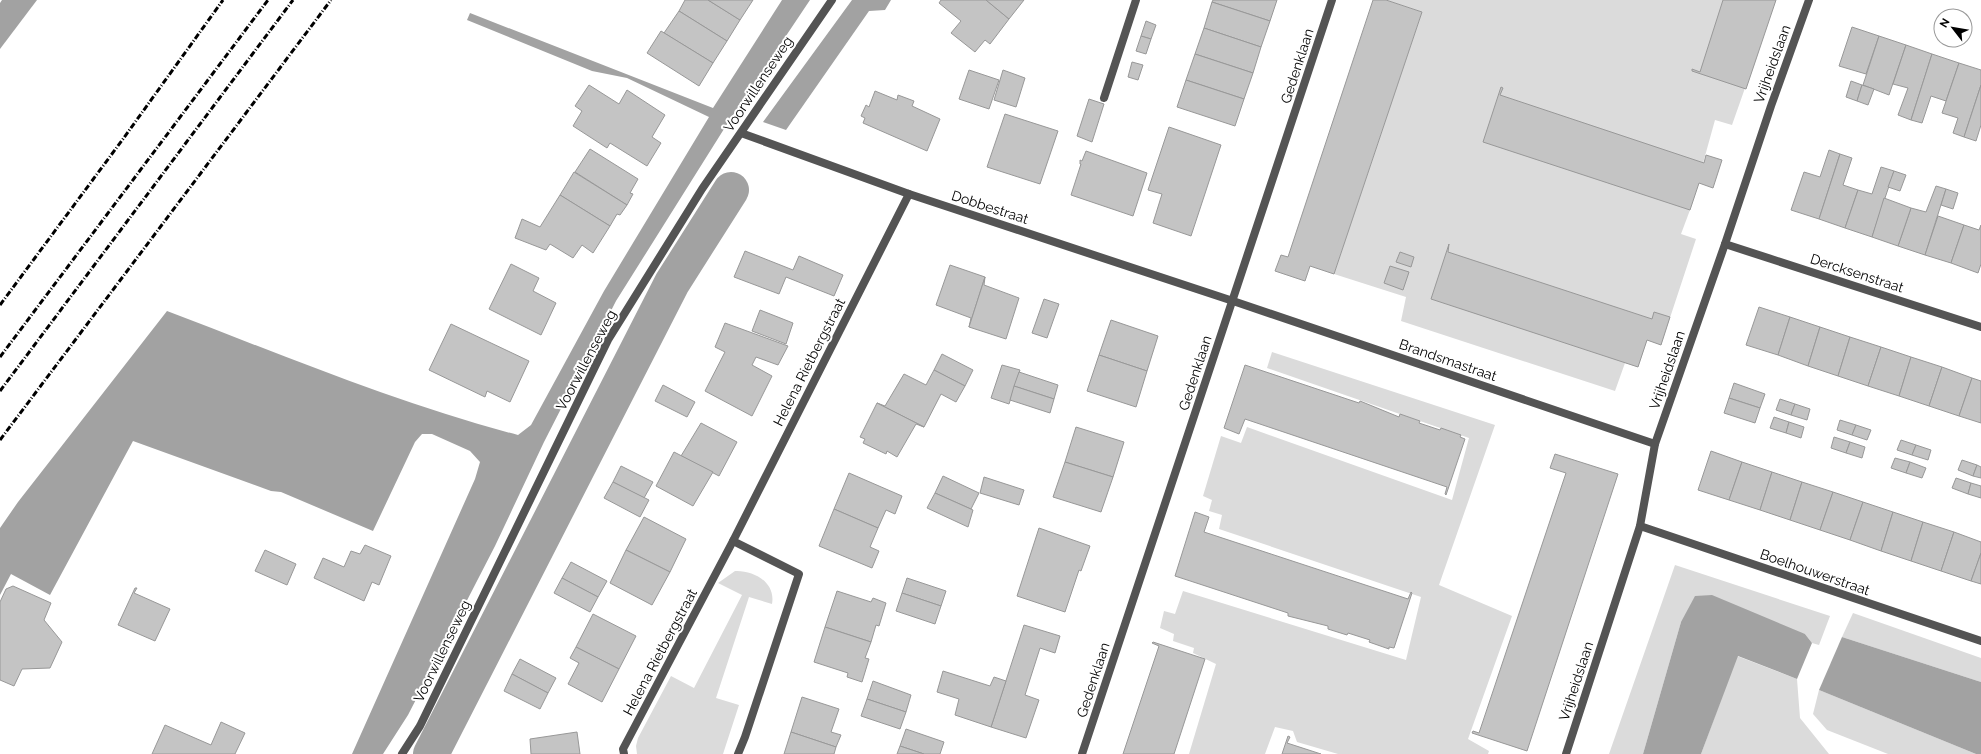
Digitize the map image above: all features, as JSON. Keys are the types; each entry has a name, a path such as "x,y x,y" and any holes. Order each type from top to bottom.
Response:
{"street":[{"name":"Voorwillenseweg","path":"402,754 420,726 608,340 702,189 832,0"},
{"path":"1104,98 1136,0"},
{"name":"Gedenklaan","path":"1082,754 1332,0"},
{"name":"Vrijheidslaan","path":"1566,754 1640,526 1655,444 1809,0"},
{"name":"Dobbestraat","path":"741,133 909,194 1233,301"},
{"name":"Helena Rietbergstraat","path":"624,754 623,749 733,542 909,194"},
{"name":"Dercksenstraat","path":"1725,244 1981,327"},
{"name":"Brandsmastraat","path":"1233,301 1655,444"},
{"name":"Boelhouwerstraat","path":"1640,526 1981,641"},
{"path":"733,542 799,574 738,754"}],"shaded area":[{"path":"2,0 37,0 0,49 0,3"},
{"path":"782,0 810,0 729,121 616,301 544,442 495,546 408,715 383,754 352,754 475,479 480,462 470,451 432,434 422,434 415,442 373,531 281,492 271,491 133,441 50,595 11,574 0,595 0,528 18,502 167,311 385,394 473,423 518,435 531,425 604,291 709,117 627,78 592,71 467,20 470,13 713,108"},
{"path":"852,0 891,0 885,10 869,11 786,130 763,122"},
{"path":"1386,0 1776,0 1732,125 1715,120 1690,210 1681,234 1696,239 1661,345 1647,340 1638,367 1625,363 1615,391 1401,321 1406,297 1334,274 1422,12"},
{"path":"1272,352 1495,425 1439,585 1512,616 1468,739 1489,751 1488,754 1338,754 1297,742 1293,731 1275,727 1265,754 1189,754 1216,664 1193,653 1194,648 1173,641 1174,634 1160,628 1164,611 1175,614 1183,591 1406,660 1421,597 1219,529 1222,515 1209,511 1212,500 1203,496 1221,436 1241,443 1247,427 1452,500 1469,438 1267,368"},
{"path":"1675,565 1830,616 1819,645 1812,643 1805,634 1681,622 1643,754 1609,754"},
{"path":"735,571 742,571 756,575 762,579 770,589 772,604 749,597 716,698 739,705 723,754 637,754 636,746 638,738 671,676 694,688 742,595 718,583"},
{"path":"1712,595 1805,634 1812,643 1797,679 1738,656 1701,754 1643,754 1681,622 1695,596"},
{"path":"1853,613 1981,658 1981,682 1842,637"},
{"path":"1842,637 1981,682 1981,754 1976,754 1819,690"},
{"path":"1737,656 1797,679 1800,718 1829,754 1701,754"},
{"path":"1819,690 1976,754 1888,754 1827,730 1813,714"}],"building":[{"path":"685,0 708,0 740,20 727,41 679,11"},
{"path":"708,0 753,0 740,20"},
{"path":"941,0 986,0 1009,19 990,44 985,40 975,52 951,33 961,21 939,3"},
{"path":"986,0 1024,0 1009,19"},
{"path":"1213,0 1277,0 1270,21 1212,2"},
{"path":"1373,0 1386,0 1422,12 1334,274 1310,266 1305,281 1275,271 1281,255 1288,257"},
{"path":"1723,0 1776,0 1746,89 1692,71 1692,69 1700,72"},
{"path":"1212,2 1270,21 1261,47 1204,28"},
{"path":"679,11 727,41 713,63 664,33"},
{"path":"1146,21 1156,25 1151,39 1141,36"},
{"path":"1852,27 1879,36 1866,74 1839,66"},
{"path":"1204,28 1261,47 1253,73 1195,54"},
{"path":"661,31 713,63 699,86 647,53"},
{"path":"1141,36 1151,39 1146,54 1136,51"},
{"path":"1879,36 1906,45 1889,95 1863,85"},
{"path":"1906,45 1932,54 1911,120 1898,115 1908,88 1893,84"},
{"path":"1195,54 1253,73 1244,99 1186,80"},
{"path":"1932,54 1959,63 1946,101 1931,96 1922,123 1911,120"},
{"path":"1132,62 1143,65 1138,80 1128,77"},
{"path":"1959,63 1981,70 1981,85 1964,137 1953,133 1958,118 1942,113"},
{"path":"969,70 999,80 989,109 959,99"},
{"path":"1003,70 1025,78 1016,107 994,100"},
{"path":"1186,80 1244,99 1235,126 1177,107"},
{"path":"1851,81 1862,85 1857,101 1846,97"},
{"path":"589,85 619,104 627,90 665,115 652,137 661,143 647,166 610,143 607,148 573,126 582,111 575,106"},
{"path":"1862,85 1874,89 1868,105 1857,101"},
{"path":"1981,85 1981,125 1976,141 1964,137"},
{"path":"1501,87 1503,88 1500,95 1704,163 1706,155 1722,160 1713,188 1699,183 1690,210 1483,142"},
{"path":"875,91 897,100 898,95 914,101 912,106 940,119 927,151 863,123 865,118 861,116 866,105 869,107"},
{"path":"1089,99 1104,104 1092,142 1077,136"},
{"path":"1005,114 1058,131 1040,184 987,167"},
{"path":"1169,127 1221,145 1191,236 1153,223 1162,194 1148,190"},
{"path":"590,149 638,179 630,193 633,194 627,205 575,172"},
{"path":"1829,150 1840,154 1819,219 1791,210 1804,172 1820,177"},
{"path":"1086,151 1147,173 1133,216 1071,195 1081,164 1080,160 1082,161"},
{"path":"1840,154 1852,158 1843,185 1858,190 1845,228 1819,219"},
{"path":"1881,167 1894,171 1872,237 1845,228 1858,190 1872,194"},
{"path":"1894,171 1906,175 1900,191 1888,187"},
{"path":"574,172 627,205 620,215 617,214 610,226 560,195"},
{"path":"1936,186 1946,189 1925,255 1898,246 1911,208 1926,212"},
{"path":"1946,189 1958,193 1953,209 1941,205"},
{"path":"560,195 610,226 593,253 582,245 573,258 550,244 546,250 515,238 522,219 540,227"},
{"path":"1884,198 1911,208 1898,246 1872,237"},
{"path":"1938,216 1964,225 1951,263 1925,255"},
{"path":"1964,225 1979,230 1981,225 1981,264 1978,273 1951,263"},
{"path":"1449,244 1448,252 1652,319 1654,312 1670,317 1661,345 1647,340 1638,367 1431,299"},
{"path":"745,251 793,270 799,256 843,275 834,296 786,277 779,294 734,277"},
{"path":"1400,252 1414,257 1411,267 1396,262"},
{"path":"511,264 539,278 533,291 556,303 541,335 489,309"},
{"path":"950,265 985,277 969,327 971,318 936,305"},
{"path":"1390,266 1409,272 1403,290 1384,283"},
{"path":"985,277 984,285 1019,298 1006,339 969,327"},
{"path":"1044,299 1059,304 1047,338 1032,333"},
{"path":"1759,307 1790,317 1778,355 1746,345"},
{"path":"760,310 793,323 786,344 752,331"},
{"path":"1790,317 1820,327 1808,366 1778,355"},
{"path":"1111,320 1158,336 1147,371 1099,355"},
{"path":"725,323 788,346 778,365 756,357 752,365 772,376 752,416 705,391 725,352 715,347"},
{"path":"451,324 529,361 510,402 487,391 485,397 429,370"},
{"path":"1820,327 1850,337 1838,376 1808,366"},
{"path":"1850,337 1881,347 1868,386 1838,376"},
{"path":"1881,347 1911,357 1899,396 1868,386"},
{"path":"942,354 973,370 965,386 934,370"},
{"path":"1099,355 1147,371 1136,407 1087,391"},
{"path":"1911,357 1942,367 1929,406 1899,396"},
{"path":"1002,365 1020,370 1009,404 991,398"},
{"path":"1245,365 1359,403 1360,401 1399,417 1400,414 1420,421 1419,423 1440,430 1441,428 1461,435 1460,437 1465,439 1446,495 1447,487 1245,419 1239,434 1224,428"},
{"path":"1942,367 1972,378 1959,416 1929,406"},
{"path":"934,370 965,386 956,402 941,394 924,427 877,403 885,406 904,374 926,385"},
{"path":"1019,372 1058,385 1054,399 1014,386"},
{"path":"1972,378 1981,381 1981,423 1959,416"},
{"path":"1734,383 1765,394 1760,408 1729,398"},
{"path":"663,385 695,402 687,417 655,401"},
{"path":"1014,386 1054,399 1050,413 1010,400"},
{"path":"1729,398 1760,408 1755,423 1724,413"},
{"path":"1780,399 1795,404 1791,415 1776,410"},
{"path":"877,403 924,427 916,424 897,457 887,451 886,454 863,443 865,439 860,437"},
{"path":"1795,404 1810,409 1807,420 1791,415"},
{"path":"1774,417 1789,422 1786,433 1770,428"},
{"path":"1840,420 1856,425 1852,435 1837,430"},
{"path":"1789,422 1804,427 1801,438 1786,433"},
{"path":"701,423 737,442 719,476 681,456"},
{"path":"1856,425 1871,430 1867,440 1852,435"},
{"path":"1076,427 1124,442 1113,477 1065,462"},
{"path":"1834,437 1850,442 1846,453 1831,448"},
{"path":"1901,440 1916,445 1912,455 1897,450"},
{"path":"1850,442 1865,447 1862,458 1846,453"},
{"path":"1916,445 1931,450 1928,460 1912,455"},
{"path":"1711,451 1742,462 1729,500 1698,490"},
{"path":"674,452 713,472 693,506 656,486"},
{"path":"1555,454 1618,474 1527,751 1472,733 1473,731 1479,733 1566,473 1550,468"},
{"path":"1895,458 1910,462 1906,473 1891,468"},
{"path":"1962,460 1977,465 1973,476 1958,470"},
{"path":"1065,462 1113,477 1101,512 1053,497"},
{"path":"1742,462 1772,472 1760,510 1729,500"},
{"path":"1910,462 1926,468 1922,478 1906,473"},
{"path":"1977,465 1981,467 1981,478 1973,476"},
{"path":"621,466 653,482 644,498 613,482"},
{"path":"1772,472 1802,482 1790,520 1760,510"},
{"path":"849,473 902,496 895,514 886,510 878,528 834,509"},
{"path":"943,476 979,493 971,509 935,493"},
{"path":"984,477 1024,490 1019,505 980,493"},
{"path":"1956,478 1971,483 1968,494 1952,488"},
{"path":"613,482 649,500 640,517 604,498"},
{"path":"1802,482 1833,492 1820,530 1790,520"},
{"path":"1971,483 1981,486 1981,498 1968,494"},
{"path":"1833,492 1863,502 1850,540 1820,530"},
{"path":"935,493 973,510 968,527 927,508"},
{"path":"1863,502 1893,512 1881,551 1850,540"},
{"path":"834,509 878,528 870,547 879,551 872,568 819,546"},
{"path":"1195,512 1209,517 1204,532 1408,599 1411,592 1412,593 1394,648 1389,647 1389,649 1369,642 1370,640 1328,629 1328,626 1288,616 1288,613 1175,576"},
{"path":"1893,512 1923,522 1911,561 1881,551"},
{"path":"644,517 686,539 670,572 626,550"},
{"path":"1923,522 1954,532 1941,571 1911,561"},
{"path":"1039,528 1090,546 1081,571 1079,570 1065,612 1017,596"},
{"path":"1954,532 1981,542 1981,553 1971,581 1941,571"},
{"path":"365,545 391,556 379,585 372,582 364,601 314,578 323,558 344,567 351,551 360,554"},
{"path":"265,550 296,564 287,585 255,571"},
{"path":"626,550 670,572 652,605 610,583"},
{"path":"1981,553 1981,584 1971,581"},
{"path":"571,562 607,581 598,597 562,578"},
{"path":"562,578 598,597 590,612 554,593"},
{"path":"907,578 946,591 941,606 902,593"},
{"path":"13,586 51,603 44,620 62,642 50,668 22,669 14,686 0,680 0,602 6,589"},
{"path":"135,588 137,588 134,593 170,609 155,641 118,625"},
{"path":"837,591 871,602 873,598 886,603 879,626 876,625 871,642 825,627"},
{"path":"902,593 941,606 935,624 896,611"},
{"path":"593,614 636,636 619,669 576,647"},
{"path":"1024,625 1060,636 1055,653 1040,648 1025,695 1039,700 1026,738 991,727"},
{"path":"825,627 871,642 865,658 869,659 862,682 847,677 848,673 814,662"},
{"path":"1153,642 1205,659 1174,754 1123,754 1159,646 1152,643"},
{"path":"576,647 619,669 602,702 568,684 579,663 570,658"},
{"path":"520,659 556,678 548,693 512,674"},
{"path":"943,671 990,686 994,677 1006,681 991,727 955,715 959,699 937,692"},
{"path":"512,674 548,693 540,709 504,691"},
{"path":"873,681 911,695 906,712 867,699"},
{"path":"802,697 839,709 831,732 841,735 836,747 791,732"},
{"path":"867,699 906,712 900,729 861,716"},
{"path":"221,722 245,733 235,754 152,754 165,725 211,745"},
{"path":"906,729 944,742 940,754 924,754 900,746"},
{"path":"577,732 580,754 531,754 530,739"},
{"path":"791,732 836,747 834,754 784,754"},
{"path":"1288,736 1290,737 1287,743 1321,754 1282,754"},
{"path":"900,746 924,754 897,754"}],"waterway":[{"path":"431,754 672,283 731,190"}],"railway":[{"path":"0,305 123,139 223,0"},
{"path":"0,357 268,0"},
{"path":"0,391 293,0"},
{"path":"0,440 331,0"}]}
